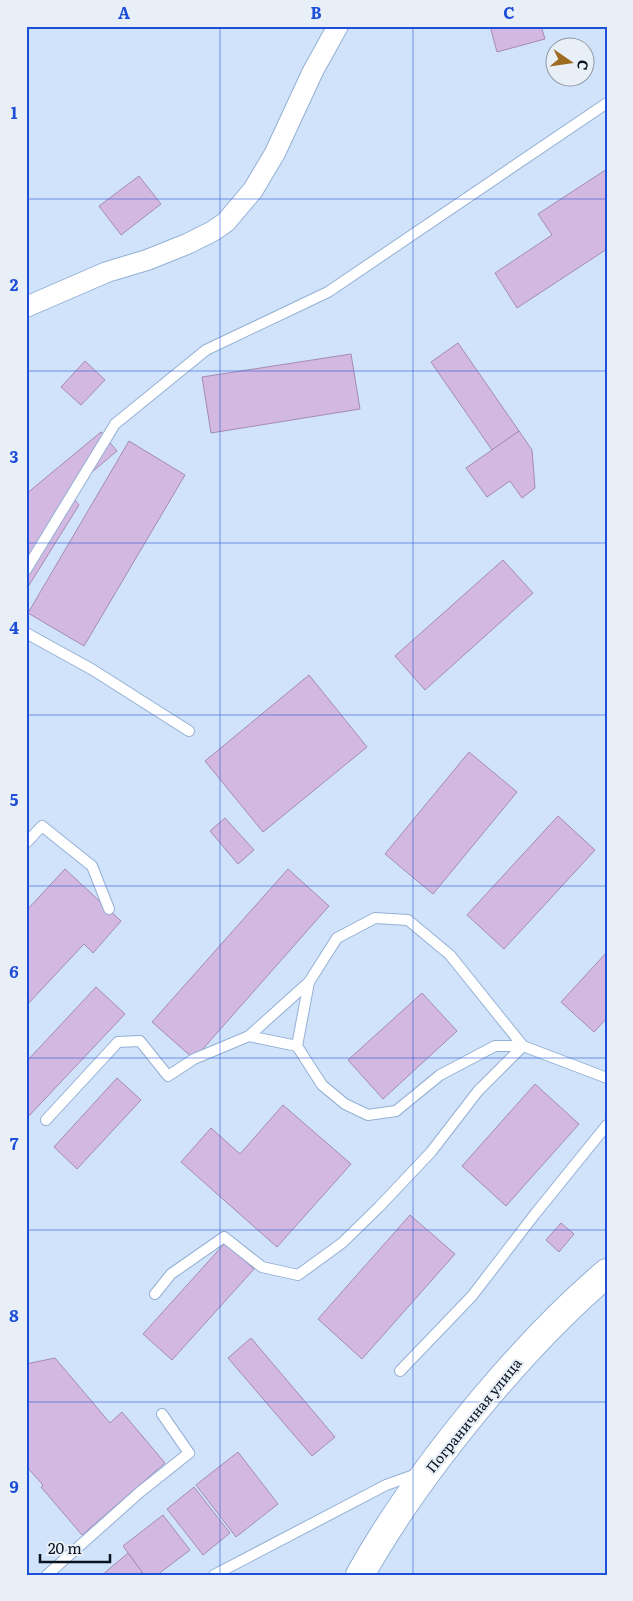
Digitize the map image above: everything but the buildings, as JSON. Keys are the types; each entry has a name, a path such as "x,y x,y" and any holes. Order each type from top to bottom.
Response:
{"street":[{"path":"26,307 107,272 147,260 187,244 226,222 253,190 275,152 313,71 338,26"},
{"name":"Пограничная улица","path":"360,1575 386,1531 428,1470 464,1424 536,1340 607,1272"}],"lane":[{"path":"26,570 115,424 206,350 328,292 607,103"},
{"path":"26,633 93,670 189,731"},
{"path":"26,843 42,826 92,866 109,909"},
{"path":"46,1120 118,1042 140,1042 168,1076 194,1059 249,1036 308,982 337,938 375,918 408,920 450,955 523,1046"},
{"path":"308,982 297,1046 322,1085 345,1104 368,1115 396,1111 440,1075 495,1046 523,1046 607,1078"},
{"path":"249,1036 297,1046"},
{"path":"155,1294 171,1274 224,1237 262,1267 298,1275 342,1243 379,1207 431,1152 478,1091 523,1046"},
{"path":"400,1371 472,1296 534,1214 607,1125"},
{"path":"47,1575 140,1492 189,1453 162,1414"},
{"path":"214,1575 386,1486 428,1470"}]}
